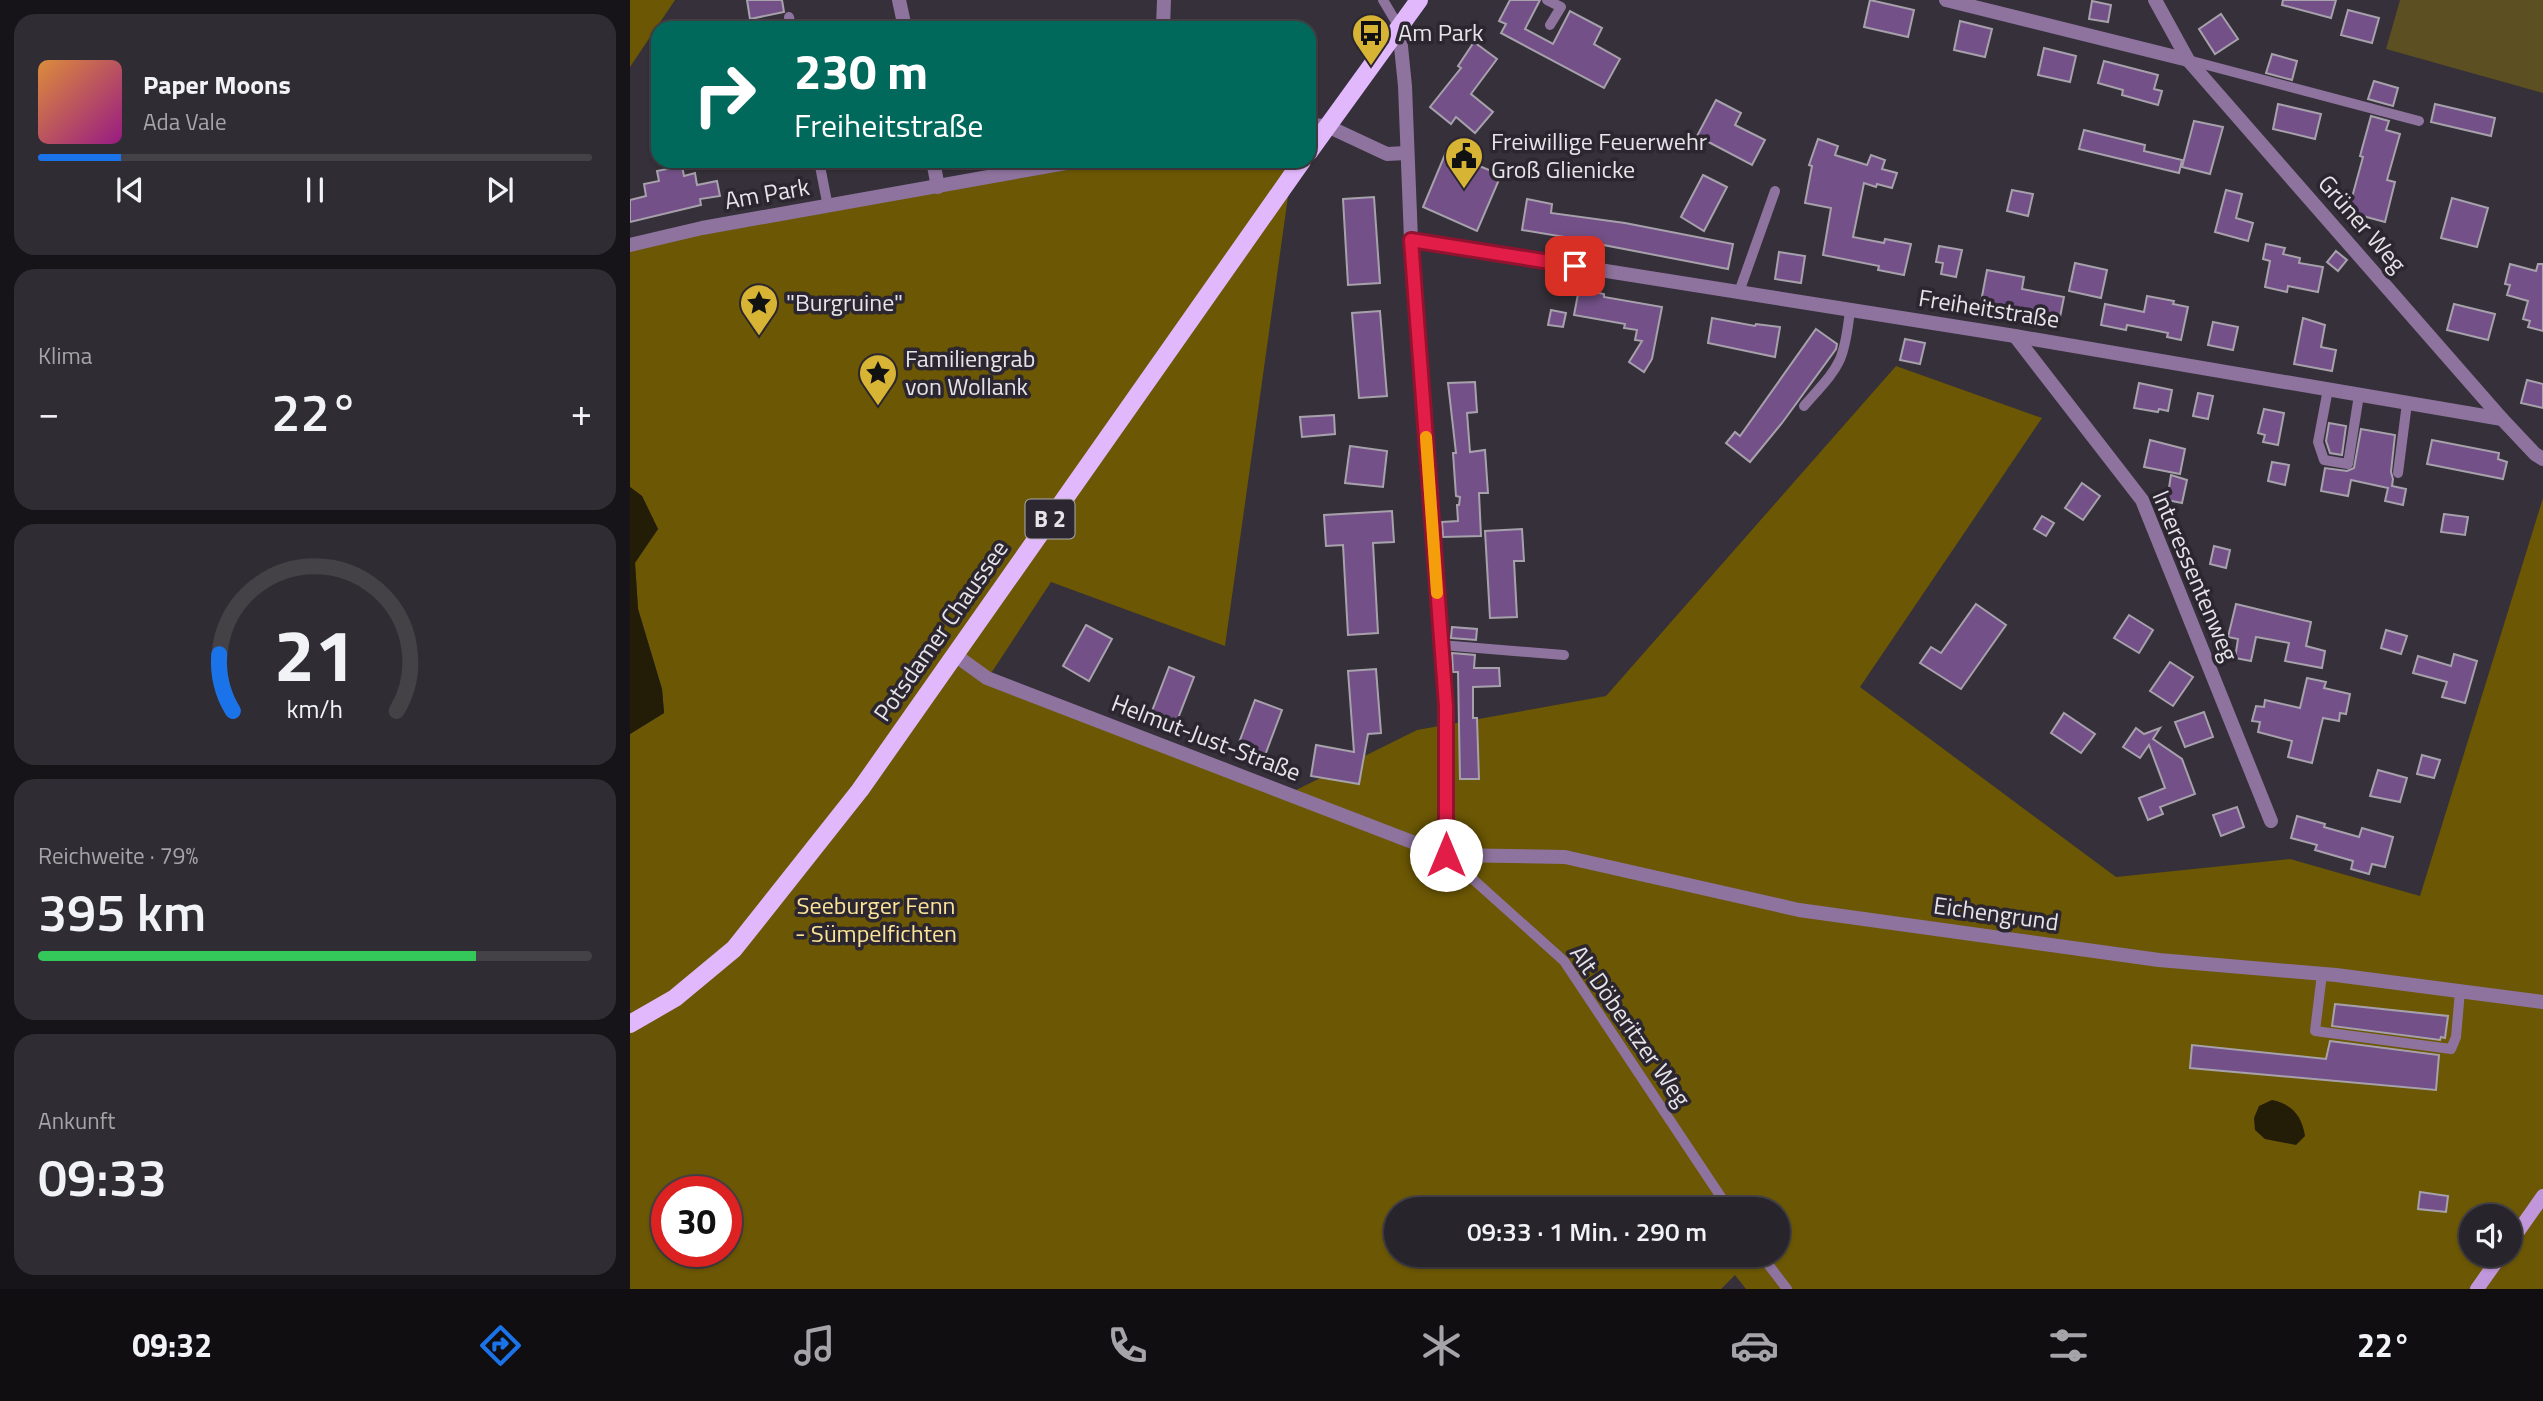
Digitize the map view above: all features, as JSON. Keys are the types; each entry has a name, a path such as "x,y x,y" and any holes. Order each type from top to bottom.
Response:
{"main road":[{"path":"1316,142 1419,0"},
{"name":"Potsdamer Chaussee","path":"630,1024 674,998 734,949 860,790 1297,168"},
{"path":"2522,1226 2543,1196"},
{"path":"2477,1289 2493,1267"}],"street":[{"path":"899,0 904,21"},
{"path":"1163,21 1164,0"},
{"path":"1945,0 2188,60"},
{"name":"Grüner Weg","path":"2155,0 2188,60 2502,419"},
{"path":"1399,27 1405,86 1411,240 1446,706 1446,855"},
{"path":"1316,125 1328,126 1387,154 1406,153"},
{"path":"934,168 938,187"},
{"name":"Am Park","path":"630,244 702,228 1040,168"},
{"name":"Freiheitstraße","path":"1411,240 2015,336 2502,419"},
{"name":"Interessentenweg","path":"2015,336 2142,500 2271,821"},
{"path":"2502,419 2543,459"},
{"name":"Helmut-Just-Straße","path":"955,655 987,678 1446,855"},
{"name":"Eichengrund","path":"1446,855 1565,858 1798,910 2158,960 2322,974 2543,1002"}],"lane":[{"path":"1383,0 1399,27"},
{"path":"1547,0 1561,7 1550,25"},
{"path":"2188,60 2419,121"},
{"path":"820,168 828,206"},
{"path":"1739,292 1776,191"},
{"path":"1804,406 1838,367 1846,345 1850,310"},
{"path":"2328,389 2318,442 2324,460 2348,464 2359,395"},
{"path":"2398,473 2407,403"},
{"path":"1441,645 1564,655"},
{"name":"Alt Döberitzer Weg","path":"1446,855 1563,961 1721,1197"},
{"path":"2322,974 2315,1031 2451,1049 2456,1037 2460,991"},
{"path":"1770,1267 1787,1289"}],"shaded area":[{"path":"2400,0 2543,0 2543,93 2386,49"},
{"path":"630,487 642,496 658,529 635,563 638,609 662,689 664,713 630,734"},
{"path":"2272,1100 2290,1108 2299,1117 2305,1136 2296,1145 2265,1139 2255,1130 2254,1118 2259,1106"}],"green space":[{"path":"630,0 675,0 661,21 651,21 651,36 630,67"},
{"name":"Seeburger Fenn - Sümpelfichten","path":"1040,168 1292,168 1225,646 1051,582 988,678 1282,797 1417,730 1606,696 1896,366 2042,418 1860,687 2116,877 2290,859 2420,896 2543,498 2543,1289 1746,1289 1735,1275 1721,1289 630,1289 630,734 664,713 662,689 638,609 635,562 658,529 642,496 630,487 630,245"}],"building":[{"path":"747,0 782,0 784,12 750,19"},
{"path":"1510,0 1540,0 1525,29 1553,44 1570,11 1602,28 1594,44 1620,59 1604,88 1501,33 1506,24 1499,21"},
{"path":"1870,0 1914,10 1908,37 1864,27"},
{"path":"2283,0 2336,0 2331,18 2282,5"},
{"path":"2092,1 2111,5 2108,22 2089,19"},
{"path":"2348,10 2379,18 2372,43 2341,35"},
{"path":"2221,14 2238,39 2215,54 2199,29"},
{"path":"1960,21 1992,29 1985,57 1954,50"},
{"path":"1474,42 1497,59 1471,94 1493,112 1475,133 1456,117 1451,124 1430,107 1461,68 1458,66"},
{"path":"2044,48 2076,56 2070,82 2038,75"},
{"path":"2272,54 2297,61 2292,80 2266,73"},
{"path":"2104,61 2158,75 2154,89 2162,91 2158,105 2122,95 2123,90 2098,83"},
{"path":"2374,81 2398,88 2393,106 2368,99"},
{"path":"1716,100 1741,113 1735,125 1765,140 1752,165 1697,136"},
{"path":"2278,104 2321,114 2315,139 2273,129"},
{"path":"2435,104 2495,118 2491,136 2431,122"},
{"path":"2371,116 2389,121 2386,130 2400,134 2387,180 2395,182 2385,222 2348,212"},
{"path":"2194,121 2223,127 2210,174 2182,167"},
{"path":"2084,130 2145,145 2144,151 2182,160 2179,173 2079,149"},
{"path":"1818,139 1838,146 1835,155 1867,165 1871,155 1885,160 1882,169 1897,173 1892,188 1864,183 1853,237 1884,243 1885,239 1911,244 1904,275 1878,270 1879,266 1823,255 1831,208 1805,203 1812,166 1809,165"},
{"path":"1446,152 1501,175 1477,231 1423,207"},
{"path":"682,168 684,176 695,173 697,185 717,181 720,196 700,199 701,205 630,222 630,200 646,196 644,184 659,181 657,171"},
{"path":"1703,175 1727,187 1704,231 1681,217"},
{"path":"2012,190 2033,194 2028,216 2007,211"},
{"path":"2226,190 2242,194 2236,218 2253,223 2248,241 2215,232"},
{"path":"1374,197 1380,283 1348,285 1343,199"},
{"path":"2452,198 2488,208 2477,247 2441,238"},
{"path":"1527,199 1552,204 1551,213 1625,223 1733,244 1728,269 1598,244 1597,247 1565,243 1565,237 1522,230"},
{"path":"2266,244 2285,248 2283,254 2300,258 2299,263 2323,267 2318,292 2288,286 2287,292 2265,287 2270,261 2263,259"},
{"path":"1939,246 1962,250 1956,277 1941,274 1943,263 1936,262"},
{"path":"2336,251 2347,260 2338,271 2327,262"},
{"path":"1779,252 1805,256 1801,283 1775,279"},
{"path":"2075,263 2107,270 2101,298 2069,291"},
{"path":"2510,264 2536,271 2538,264 2543,264 2543,331 2528,327 2530,321 2523,319 2528,301 2507,295 2510,285 2505,284"},
{"path":"1987,270 2024,277 2022,289 2064,297 2059,322 1980,307"},
{"path":"1579,289 1604,294 1604,297 1662,307 1652,359 1644,372 1629,362 1642,341 1635,340 1637,330 1624,328 1625,324 1574,315"},
{"path":"2147,296 2174,301 2173,304 2188,307 2181,340 2167,337 2168,333 2127,325 2126,330 2101,325 2105,304 2144,312"},
{"path":"2454,304 2495,314 2488,340 2447,330"},
{"path":"1551,310 1566,313 1563,327 1548,325"},
{"path":"1380,311 1387,396 1359,398 1352,313"},
{"path":"1712,318 1755,326 1780,327 1775,357 1708,343"},
{"path":"2303,318 2325,325 2321,347 2336,350 2332,371 2294,364"},
{"path":"2213,322 2238,327 2233,350 2208,345"},
{"path":"1816,329 1837,344 1836,349 1750,462 1726,443 1735,432 1740,436"},
{"path":"1905,339 1925,343 1920,364 1900,360"},
{"path":"2527,380 2543,384 2543,408 2521,403"},
{"path":"1475,382 1477,412 1467,413 1470,452 1485,450 1488,493 1479,493 1481,536 1443,537 1442,522 1458,521 1457,505 1460,497 1456,496 1453,453 1456,453 1448,383"},
{"path":"2139,383 2172,390 2168,411 2134,408"},
{"path":"2198,393 2213,396 2208,419 2193,416"},
{"path":"2264,409 2284,413 2278,445 2263,442 2265,435 2258,433"},
{"path":"1334,415 1335,434 1302,437 1300,417"},
{"path":"2329,423 2346,426 2342,455 2330,453 2326,441"},
{"path":"2361,429 2395,435 2392,486 2406,489 2403,505 2385,501 2388,488 2351,480 2348,496 2321,491 2325,468 2347,471 2354,468"},
{"path":"2150,440 2185,449 2180,474 2144,467"},
{"path":"2432,440 2499,453 2498,459 2507,462 2503,479 2427,464"},
{"path":"1350,446 1387,451 1383,487 1345,483"},
{"path":"2272,462 2289,465 2285,485 2268,481"},
{"path":"2171,475 2187,480 2182,503 2167,500"},
{"path":"2082,483 2100,496 2083,520 2065,508"},
{"path":"1392,511 1394,542 1373,543 1378,633 1348,635 1343,545 1326,546 1324,515"},
{"path":"2444,514 2468,517 2465,535 2441,532"},
{"path":"2042,516 2054,523 2046,536 2034,529"},
{"path":"1522,529 1524,561 1514,561 1517,617 1490,618 1485,531"},
{"path":"2214,546 2230,550 2226,568 2210,564"},
{"path":"1976,604 2006,625 1961,689 1920,663 1931,647 1941,653"},
{"path":"2236,604 2311,622 2306,646 2325,651 2322,668 2285,661 2289,643 2256,637 2251,661 2235,658 2238,639 2228,637"},
{"path":"2129,615 2153,630 2139,653 2114,638"},
{"path":"1086,625 1112,639 1089,681 1063,666"},
{"path":"1452,627 1477,629 1476,640 1451,638"},
{"path":"2386,630 2407,636 2401,654 2381,648"},
{"path":"1452,653 1475,655 1474,668 1499,668 1500,686 1473,687 1479,779 1460,779 1458,672 1453,672"},
{"path":"2454,654 2477,661 2465,703 2442,697 2447,682 2413,673 2418,656 2451,666"},
{"path":"2170,662 2193,677 2173,706 2150,691"},
{"path":"1169,667 1194,677 1177,721 1152,711"},
{"path":"1376,669 1381,733 1368,734 1359,784 1311,776 1316,745 1354,752 1348,671"},
{"path":"2307,678 2326,682 2324,688 2350,694 2346,714 2340,713 2339,721 2323,718 2312,763 2288,757 2292,741 2258,732 2260,722 2252,721 2256,706 2264,707 2265,700 2300,708"},
{"path":"1255,700 1282,710 1264,758 1237,748"},
{"path":"2204,712 2213,737 2185,747 2175,722"},
{"path":"2064,713 2095,734 2081,753 2051,733"},
{"path":"2136,728 2144,734 2160,728 2153,739 2182,759 2195,794 2160,807 2163,814 2148,820 2139,798 2165,788 2149,745 2140,758 2123,747"},
{"path":"2422,755 2440,760 2434,778 2417,774"},
{"path":"2378,770 2407,778 2400,802 2370,796"},
{"path":"2237,807 2244,827 2221,836 2213,815"},
{"path":"2297,816 2359,837 2362,828 2393,837 2385,867 2372,864 2369,874 2351,869 2353,861 2315,850 2317,845 2291,838"},
{"path":"2335,1004 2448,1016 2445,1038 2441,1037 2440,1040 2332,1026"},
{"path":"2330,1041 2439,1055 2436,1090 2190,1068 2192,1045 2326,1059"},
{"path":"2420,1192 2448,1196 2446,1212 2418,1209"}],"slow traffic":[{"path":"1426,437 1437,593"}],"place":[{"name":"Am Park","path":"1371,67"},
{"name":"Freiwillige Feuerwehr Groß Glienicke","path":"1464,190"},
{"name":"\"Burgruine\"","path":"759,337"},
{"name":"Familiengrab von Wollank","path":"878,407"}],"route":[{"path":"1446,855 1446,706 1411,240 1575,266"}]}
